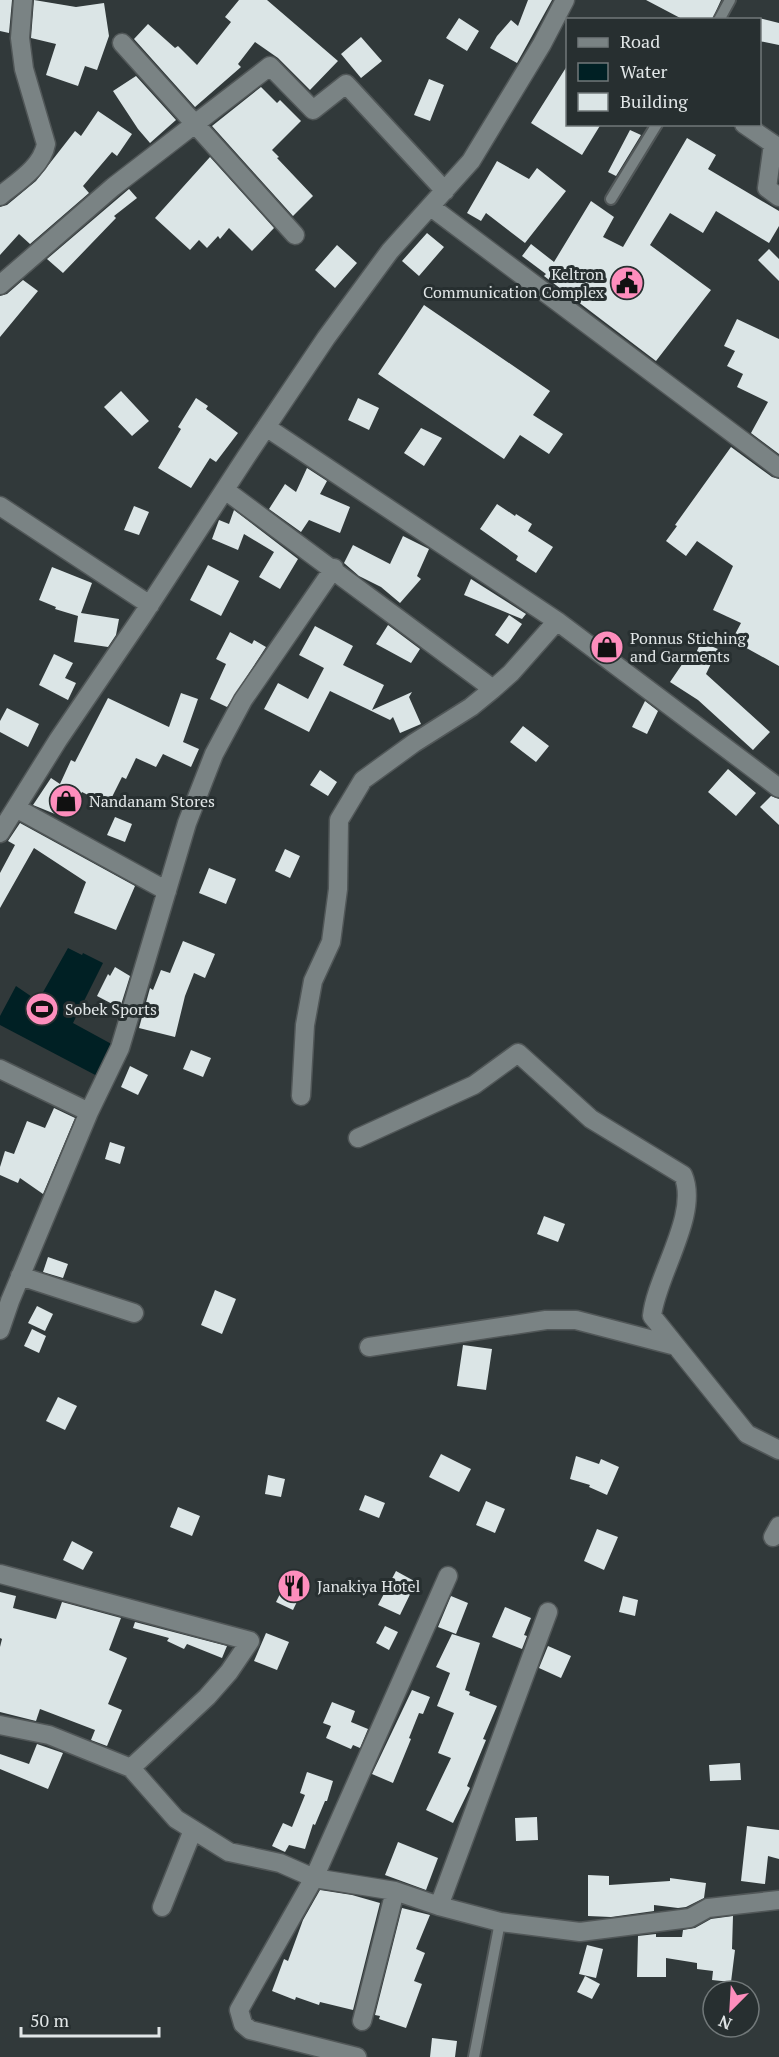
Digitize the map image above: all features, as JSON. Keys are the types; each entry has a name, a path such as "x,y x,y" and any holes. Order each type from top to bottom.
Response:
{"street":[{"path":"0,196 33,168 44,155 46,144 24,69 21,38 22,0"},
{"path":"0,833 58,740 326,338 390,251 471,161 566,0"},
{"path":"122,43 295,235"},
{"path":"0,285 113,187 270,66 313,110 346,84 445,191"},
{"path":"747,126 773,144 767,188 779,197"},
{"path":"431,207 779,468"},
{"path":"266,428 557,621 779,788"},
{"path":"225,490 334,568 493,689"},
{"path":"0,506 150,605"},
{"path":"0,1330 20,1276 89,1112 120,1047 187,823 214,754 243,700 334,568"},
{"path":"301,1096 305,1025 313,981 331,942 338,890 339,820 363,780 414,743 471,707 493,689 511,673 557,621"},
{"path":"16,808 167,891"},
{"path":"358,1138 474,1085 518,1053 591,1119 683,1175 688,1186 688,1201 669,1264 654,1301 652,1316 747,1434 779,1450"},
{"path":"0,1069 89,1112"},
{"path":"20,1276 134,1313"},
{"path":"369,1347 546,1320 585,1322 676,1346"},
{"path":"0,1574 250,1641 229,1672 207,1697 131,1768"},
{"path":"357,2057 250,2030 243,2024 239,2010 314,1878 448,1576"},
{"path":"439,1906 548,1612"},
{"path":"0,1725 49,1735 131,1768 176,1819 229,1852 280,1863 314,1878 395,1891 439,1906 500,1922 580,1932 690,1918 708,1908 779,1899"},
{"path":"162,1907 193,1830"},
{"path":"362,2020 395,1891"}],"lane":[{"path":"720,18 730,0"},
{"path":"611,200 656,126"},
{"path":"474,2057 500,1922"}],"water":[{"name":"Sobek Sports","path":"68,948 103,963 73,1023 117,1047 101,1078 0,1025 0,1016 16,986 38,1001"}],"building":[{"path":"0,0 12,0 9,33 0,31"},
{"path":"34,0 76,7 104,3 109,36 97,70 85,66 78,86 46,75 56,44 31,38"},
{"path":"239,0 267,0 338,61 310,90 278,58 255,42 238,64 241,67 195,107 134,39 148,24 175,48 178,46 197,65 231,22 225,17"},
{"path":"528,0 552,0 517,63 490,48 511,20 518,26"},
{"path":"646,0 721,0 713,18 680,18"},
{"path":"459,18 479,31 467,51 446,38"},
{"path":"761,18 779,23 779,45 761,41"},
{"path":"361,37 382,61 361,78 341,54"},
{"path":"566,68 566,126 600,126 582,155 531,123"},
{"path":"136,76 176,120 150,143 113,91"},
{"path":"429,79 444,85 430,121 414,115"},
{"path":"261,87 277,103 280,100 301,121 272,150 313,196 293,216 212,126"},
{"path":"98,111 132,134 117,156 112,152 83,186 89,193 30,244 19,234 0,255 0,207 7,205 36,181 75,131 81,136"},
{"path":"630,130 641,135 616,176 608,172"},
{"name":"Keltron Communication Complex","path":"687,138 716,155 708,169 779,211 779,226 769,243 716,211 703,233 670,213 650,245 711,290 656,361 544,276 546,274 522,256 531,244 554,262 591,201 614,217 603,237 623,247"},
{"path":"210,157 274,228 252,251 229,228 220,239 218,236 207,248 199,240 190,250 155,218"},
{"path":"497,161 529,179 537,168 566,191 525,243 486,213 481,221 467,213"},
{"path":"129,189 137,198 114,216 116,218 63,273 47,259"},
{"path":"427,233 444,247 419,276 402,261"},
{"path":"337,245 357,263 335,288 315,270"},
{"path":"769,249 779,259 779,281 758,260"},
{"path":"23,280 38,291 0,337 0,296 7,294"},
{"path":"424,305 550,391 533,415 563,434 549,454 520,435 504,459 378,374"},
{"path":"737,319 779,339 779,454 751,433 768,402 737,387 743,374 727,366 735,351 724,346"},
{"path":"121,391 149,421 132,436 104,407"},
{"path":"196,398 208,406 206,409 238,433 216,462 210,458 191,488 158,468 181,429 178,427"},
{"path":"358,398 379,408 369,430 348,420"},
{"path":"421,428 442,438 424,466 404,453"},
{"path":"731,447 772,477 779,479 779,666 732,640 741,623 713,610 733,566 697,541 686,556 666,541"},
{"path":"307,468 327,481 320,494 350,507 340,533 309,520 301,532 269,509 285,484 296,492"},
{"path":"497,504 532,524 528,531 553,547 536,573 516,560 518,556 480,529"},
{"path":"134,506 149,512 139,535 124,530"},
{"path":"234,510 298,559 280,589 259,577 274,552 244,534 238,550 212,539 219,520 229,524"},
{"path":"403,536 429,549 417,576 421,579 400,603 381,587 359,576 344,563 353,545 390,564"},
{"path":"208,565 239,581 221,616 190,600"},
{"path":"52,567 92,583 81,613 119,619 116,635 108,647 74,642 78,616 55,609 56,607 39,600"},
{"path":"471,579 526,614 522,619 464,595"},
{"path":"509,615 522,624 508,644 495,635"},
{"path":"388,625 420,649 411,663 376,644"},
{"path":"315,626 353,646 343,665 384,685 372,710 412,692 409,697 421,724 400,733 393,717 390,720 330,691 309,732 264,709 278,683 308,699 324,668 299,655"},
{"path":"230,632 252,644 254,640 266,647 227,707 210,699 226,664 216,659"},
{"path":"701,642 718,649 706,674 770,732 753,750 698,700 670,682 685,660 691,664"},
{"path":"54,654 73,663 65,678 76,683 68,700 39,685"},
{"path":"181,693 198,699 183,742 199,749 191,767 163,754 156,767 136,758 126,779 122,777 108,805 82,792 65,818 33,805 51,778 60,784 71,760 75,762 108,698 169,727"},
{"path":"645,701 658,711 647,734 632,727"},
{"path":"7,708 39,724 28,747 0,732 0,721"},
{"path":"523,726 549,746 536,762 510,742"},
{"path":"728,769 756,793 736,816 708,792"},
{"path":"320,770 337,782 328,796 310,785"},
{"path":"771,796 779,799 779,825 760,807"},
{"path":"115,817 132,824 125,842 107,835"},
{"path":"20,823 135,886 116,930 74,913 86,882 34,848 0,908 0,873 15,845 8,841"},
{"path":"285,849 300,856 290,878 275,871"},
{"path":"209,868 236,879 226,904 199,893"},
{"path":"183,941 215,954 205,978 194,973 185,996 175,1037 139,1028 150,988 153,990 161,970 170,973"},
{"path":"115,967 130,976 120,1008 97,996 108,974 110,976"},
{"path":"191,1050 211,1058 203,1077 183,1069"},
{"path":"130,1066 148,1075 138,1095 121,1087"},
{"path":"54,1108 75,1118 43,1194 20,1178 18,1183 0,1175 0,1167 5,1151 14,1154 27,1121 45,1128"},
{"path":"110,1142 125,1147 120,1164 105,1159"},
{"path":"544,1216 565,1224 558,1242 537,1234"},
{"path":"48,1257 68,1264 63,1278 43,1272"},
{"path":"215,1290 236,1299 222,1334 201,1325"},
{"path":"37,1306 53,1314 45,1331 28,1323"},
{"path":"32,1329 46,1336 39,1353 24,1346"},
{"path":"463,1345 492,1349 486,1390 457,1386"},
{"path":"58,1397 77,1406 65,1430 46,1421"},
{"path":"441,1454 471,1469 459,1492 429,1477"},
{"path":"576,1456 599,1464 601,1459 619,1467 607,1495 589,1487 590,1485 570,1479"},
{"path":"268,1475 285,1479 281,1497 265,1494"},
{"path":"365,1495 385,1503 379,1518 359,1510"},
{"path":"486,1501 505,1509 495,1533 476,1525"},
{"path":"178,1507 200,1516 192,1536 170,1527"},
{"path":"597,1529 618,1537 604,1570 584,1561"},
{"path":"72,1541 93,1552 83,1570 63,1560"},
{"path":"396,1571 416,1582 400,1615 378,1605"},
{"path":"287,1580 304,1587 293,1610 276,1602"},
{"path":"0,1592 16,1596 13,1608 56,1619 62,1602 121,1618 109,1650 127,1658 108,1704 122,1710 107,1746 91,1740 95,1730 40,1709 36,1721 0,1712 2,1639 0,1638"},
{"path":"451,1596 468,1603 456,1634 438,1627"},
{"path":"623,1596 638,1600 635,1616 619,1612"},
{"path":"505,1607 531,1618 524,1635 527,1636 522,1649 492,1637"},
{"path":"135,1622 227,1646 222,1658 187,1644 184,1649 167,1641 169,1638 133,1628"},
{"path":"385,1626 398,1632 389,1650 376,1643"},
{"path":"266,1633 289,1642 277,1670 254,1661"},
{"path":"452,1634 480,1643 465,1690 470,1692 469,1695 497,1706 467,1786 470,1788 453,1823 426,1810 451,1758 438,1753 454,1713 437,1706 450,1673 436,1667"},
{"path":"548,1646 571,1656 561,1678 539,1668"},
{"path":"412,1690 430,1697 423,1714 419,1713 393,1783 372,1774"},
{"path":"332,1702 355,1711 351,1722 368,1729 360,1748 353,1745 351,1749 326,1738 331,1726 323,1723"},
{"path":"37,1744 63,1753 48,1789 0,1769 0,1754 29,1764"},
{"path":"740,1763 741,1780 710,1781 709,1765"},
{"path":"307,1772 333,1781 327,1801 315,1825 313,1824 305,1849 289,1845 285,1852 272,1846 283,1823 292,1827 305,1795 300,1793"},
{"path":"537,1817 538,1840 516,1841 515,1818"},
{"path":"747,1826 779,1830 779,1859 768,1856 765,1884 741,1881"},
{"path":"398,1842 438,1858 426,1890 385,1875"},
{"path":"588,1875 609,1876 609,1885 670,1881 670,1878 706,1883 704,1898 686,1907 654,1905 654,1911 611,1917 588,1916"},
{"path":"320,1890 352,1895 380,1903 353,2010 320,2002 319,2005 296,1997 295,2000 272,1991 284,1959 288,1961 303,1920"},
{"path":"402,1908 430,1915 416,1949 425,1953 414,1981 422,1984 406,2028 379,2019 380,2016 375,2015"},
{"path":"733,1916 732,1949 735,1950 731,1979 712,1979 713,1971 697,1969 697,1963 666,1958 666,1977 637,1977 638,1936 656,1934 656,1937 682,1937 683,1930 695,1928 711,1919"},
{"path":"587,1945 603,1949 596,1978 579,1974"},
{"path":"585,1976 600,1984 592,1999 577,1992"},
{"path":"432,2038 457,2041 455,2057 430,2057"}],"place":[{"name":"Keltron Communication Complex","path":"627,283"},
{"name":"Ponnus Stiching and Garments","path":"607,647"},
{"name":"Nandanam Stores","path":"66,801"},
{"name":"Sobek Sports","path":"42,1009"},
{"name":"Janakiya Hotel","path":"294,1586"}]}
